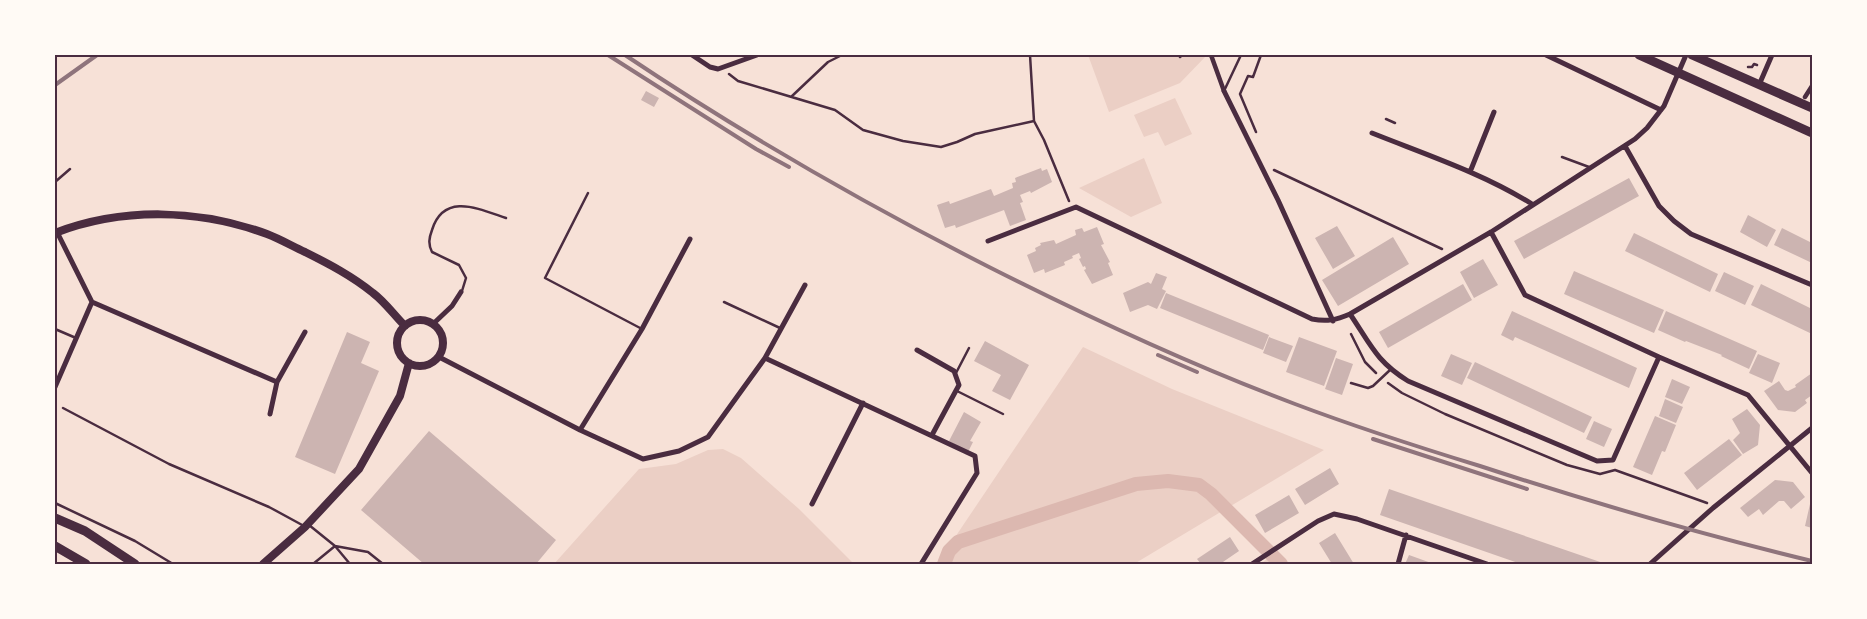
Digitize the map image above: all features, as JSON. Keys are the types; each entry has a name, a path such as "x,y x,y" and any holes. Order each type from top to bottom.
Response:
{"main road":[{"path":"1639,55 1812,133"},
{"path":"1692,55 1758,86 1812,108"},
{"path":"56,232 112,218 151,214 188,215 225,222 268,235 338,269 374,294 405,326"},
{"path":"416,320 424,320 433,324 439,330 442,337 442,349 439,357 431,364 418,366 403,358 398,349 397,342 399,334 405,326 416,320"},
{"path":"263,564 307,525 359,469 400,396 410,363"},
{"path":"55,518 85,531 135,564"},
{"path":"55,546 86,564"}],"street":[{"path":"692,55 710,67 718,69 757,55"},
{"path":"1211,55 1224,91 1278,200 1333,321"},
{"path":"1546,55 1661,110"},
{"path":"988,241 1076,207 1312,320 1333,321 1350,314 1491,232 1589,167 1625,146 1647,128 1661,110 1669,97 1686,55"},
{"path":"1758,86 1772,55"},
{"path":"1805,97 1812,86"},
{"path":"1470,172 1494,112"},
{"path":"1372,133 1470,172 1510,190 1532,204"},
{"path":"1625,146 1660,206 1674,221 1691,234 1812,285"},
{"path":"56,232 92,302 277,382"},
{"path":"1491,232 1526,295 1659,357 1748,395 1812,473"},
{"path":"580,430 642,329 690,239"},
{"path":"439,357 580,430 642,459 679,451 708,437 765,358 805,285"},
{"path":"433,324 452,306 462,292"},
{"path":"55,387 92,302"},
{"path":"1350,314 1375,353 1390,370 1408,381 1598,461 1613,460 1659,357"},
{"path":"270,414 277,382 305,332"},
{"path":"917,350 954,371 959,384 932,435"},
{"path":"765,358 975,456 977,473 921,564"},
{"path":"812,504 862,403"},
{"path":"1650,564 1694,524 1812,428"},
{"path":"1252,564 1318,521 1334,514 1357,519 1406,535 1487,564"},
{"path":"1398,564 1406,535"}],"lane":[{"path":"1224,91 1241,55"},
{"path":"1562,157 1589,167"},
{"path":"55,182 70,169"},
{"path":"588,193 545,278 642,329"},
{"path":"462,292 466,278 459,266 432,252 429,248 429,238 440,215 456,206 468,206 506,218"},
{"path":"724,302 781,329"},
{"path":"55,329 76,338"},
{"path":"955,374 969,348"},
{"path":"1351,383 1368,388 1378,382 1390,370"},
{"path":"956,390 1003,414"},
{"path":"62,408 169,464 307,525 335,546 350,564"},
{"path":"313,564 335,546 368,552 383,564"}],"path":[{"path":"791,97 828,62 842,55"},
{"path":"1030,55 1034,121 1044,140 1072,208"},
{"path":"1257,135 1240,94 1248,76 1253,77 1261,55"},
{"path":"718,69 738,81 835,110 863,130 903,141 941,147 975,134 1034,121"},
{"path":"1386,120 1395,123"},
{"path":"1271,168 1442,250"},
{"path":"1351,335 1365,362 1374,371"},
{"path":"1388,384 1402,394 1444,414 1566,464 1600,474 1615,470 1707,503"},
{"path":"55,503 135,541 172,564"}],"shaded area":[{"path":"1088,55 1207,55 1180,83 1109,112"},
{"path":"1175,98 1192,134 1165,146 1158,132 1144,137 1134,115"},
{"path":"1144,158 1162,203 1131,217 1079,188"},
{"path":"1083,347 1172,389 1324,450 1134,564 937,564"},
{"path":"723,449 741,458 799,509 854,564 554,564 639,469 676,464 708,450"},
{"path":"1274,554 1285,564 1260,564"}],"building":[{"path":"646,91 659,98 654,107 641,100"},
{"path":"1041,168 1042,171 1047,169 1052,182 1031,193 1030,191 1020,195 1023,202 1020,203 1026,220 1010,226 1004,210 956,228 955,225 945,228 937,205 949,201 950,204 991,189 994,196 1013,188 1012,183 1016,182 1015,178"},
{"path":"1629,178 1639,196 1524,259 1514,241"},
{"path":"1748,215 1776,230 1767,247 1740,232"},
{"path":"1337,226 1355,256 1333,269 1315,238"},
{"path":"1097,227 1104,244 1101,245 1110,262 1108,263 1113,275 1092,284 1084,270 1086,269 1085,266 1083,267 1079,259 1081,258 1079,253 1064,262 1065,265 1045,273 1044,269 1034,273 1027,255 1036,251 1035,248 1041,245 1040,243 1054,240 1056,244 1076,235 1075,230 1082,228 1084,232"},
{"path":"1782,228 1812,243 1812,263 1774,245"},
{"path":"1634,233 1718,274 1710,292 1625,251"},
{"path":"1393,237 1409,264 1338,306 1322,280"},
{"path":"1483,259 1498,285 1474,298 1460,272"},
{"path":"1574,271 1664,310 1654,333 1564,294"},
{"path":"1724,272 1754,286 1745,305 1715,291"},
{"path":"1156,273 1167,277 1162,289 1166,291 1157,309 1148,305 1130,312 1123,293 1148,282 1151,284"},
{"path":"1463,284 1472,300 1388,348 1379,332"},
{"path":"1761,284 1812,309 1812,334 1751,305"},
{"path":"1166,293 1269,335 1263,350 1160,308"},
{"path":"1512,311 1637,368 1629,388 1515,337 1513,341 1501,335"},
{"path":"1666,311 1757,351 1749,369 1722,355 1658,330"},
{"path":"347,332 370,342 361,363 379,371 335,474 295,457"},
{"path":"1269,337 1293,346 1286,362 1263,353"},
{"path":"1299,337 1337,351 1324,386 1286,372"},
{"path":"985,341 1029,365 1010,400 992,391 1001,375 974,361"},
{"path":"1451,354 1472,363 1462,385 1441,376"},
{"path":"1758,354 1780,363 1772,383 1749,373"},
{"path":"1336,358 1353,364 1342,395 1325,389"},
{"path":"1475,362 1592,417 1584,433 1467,378"},
{"path":"1812,373 1812,395 1805,400 1807,403 1795,412 1778,410 1764,391 1779,381 1785,390 1788,391 1796,387 1795,385"},
{"path":"1672,379 1690,387 1682,404 1665,397"},
{"path":"1665,399 1683,407 1676,423 1659,416"},
{"path":"1747,409 1760,425 1758,445 1743,454 1733,440 1740,433 1732,419"},
{"path":"964,412 981,422 970,441 973,442 968,452 949,441"},
{"path":"1655,416 1676,425 1665,452 1662,451 1652,475 1633,467"},
{"path":"1594,421 1612,429 1604,447 1586,439"},
{"path":"429,431 556,540 536,564 424,564 361,510"},
{"path":"1729,439 1742,455 1697,490 1684,473"},
{"path":"1330,468 1339,484 1305,505 1295,489"},
{"path":"1775,480 1793,482 1805,497 1791,509 1784,501 1779,501 1763,515 1759,509 1748,517 1740,508"},
{"path":"1389,489 1606,564 1521,564 1380,515"},
{"path":"1289,495 1299,513 1265,533 1255,515"},
{"path":"1810,504 1812,504 1812,528 1805,526"},
{"path":"1335,533 1354,564 1332,564 1319,543"},
{"path":"1230,537 1239,551 1220,564 1201,564 1197,559"},
{"path":"1409,555 1434,564 1405,564"}],"waterway":[{"path":"944,564 949,551 958,542 1136,484 1168,481 1199,485 1211,494 1281,564"}],"railway":[{"path":"55,85 97,55"},
{"path":"608,55 756,149 789,167"},
{"path":"625,55 714,113 897,219 1028,287 1179,357 1295,404 1410,444 1645,517 1812,561"},
{"path":"1158,355 1197,372"},
{"path":"1373,439 1527,489"}]}
